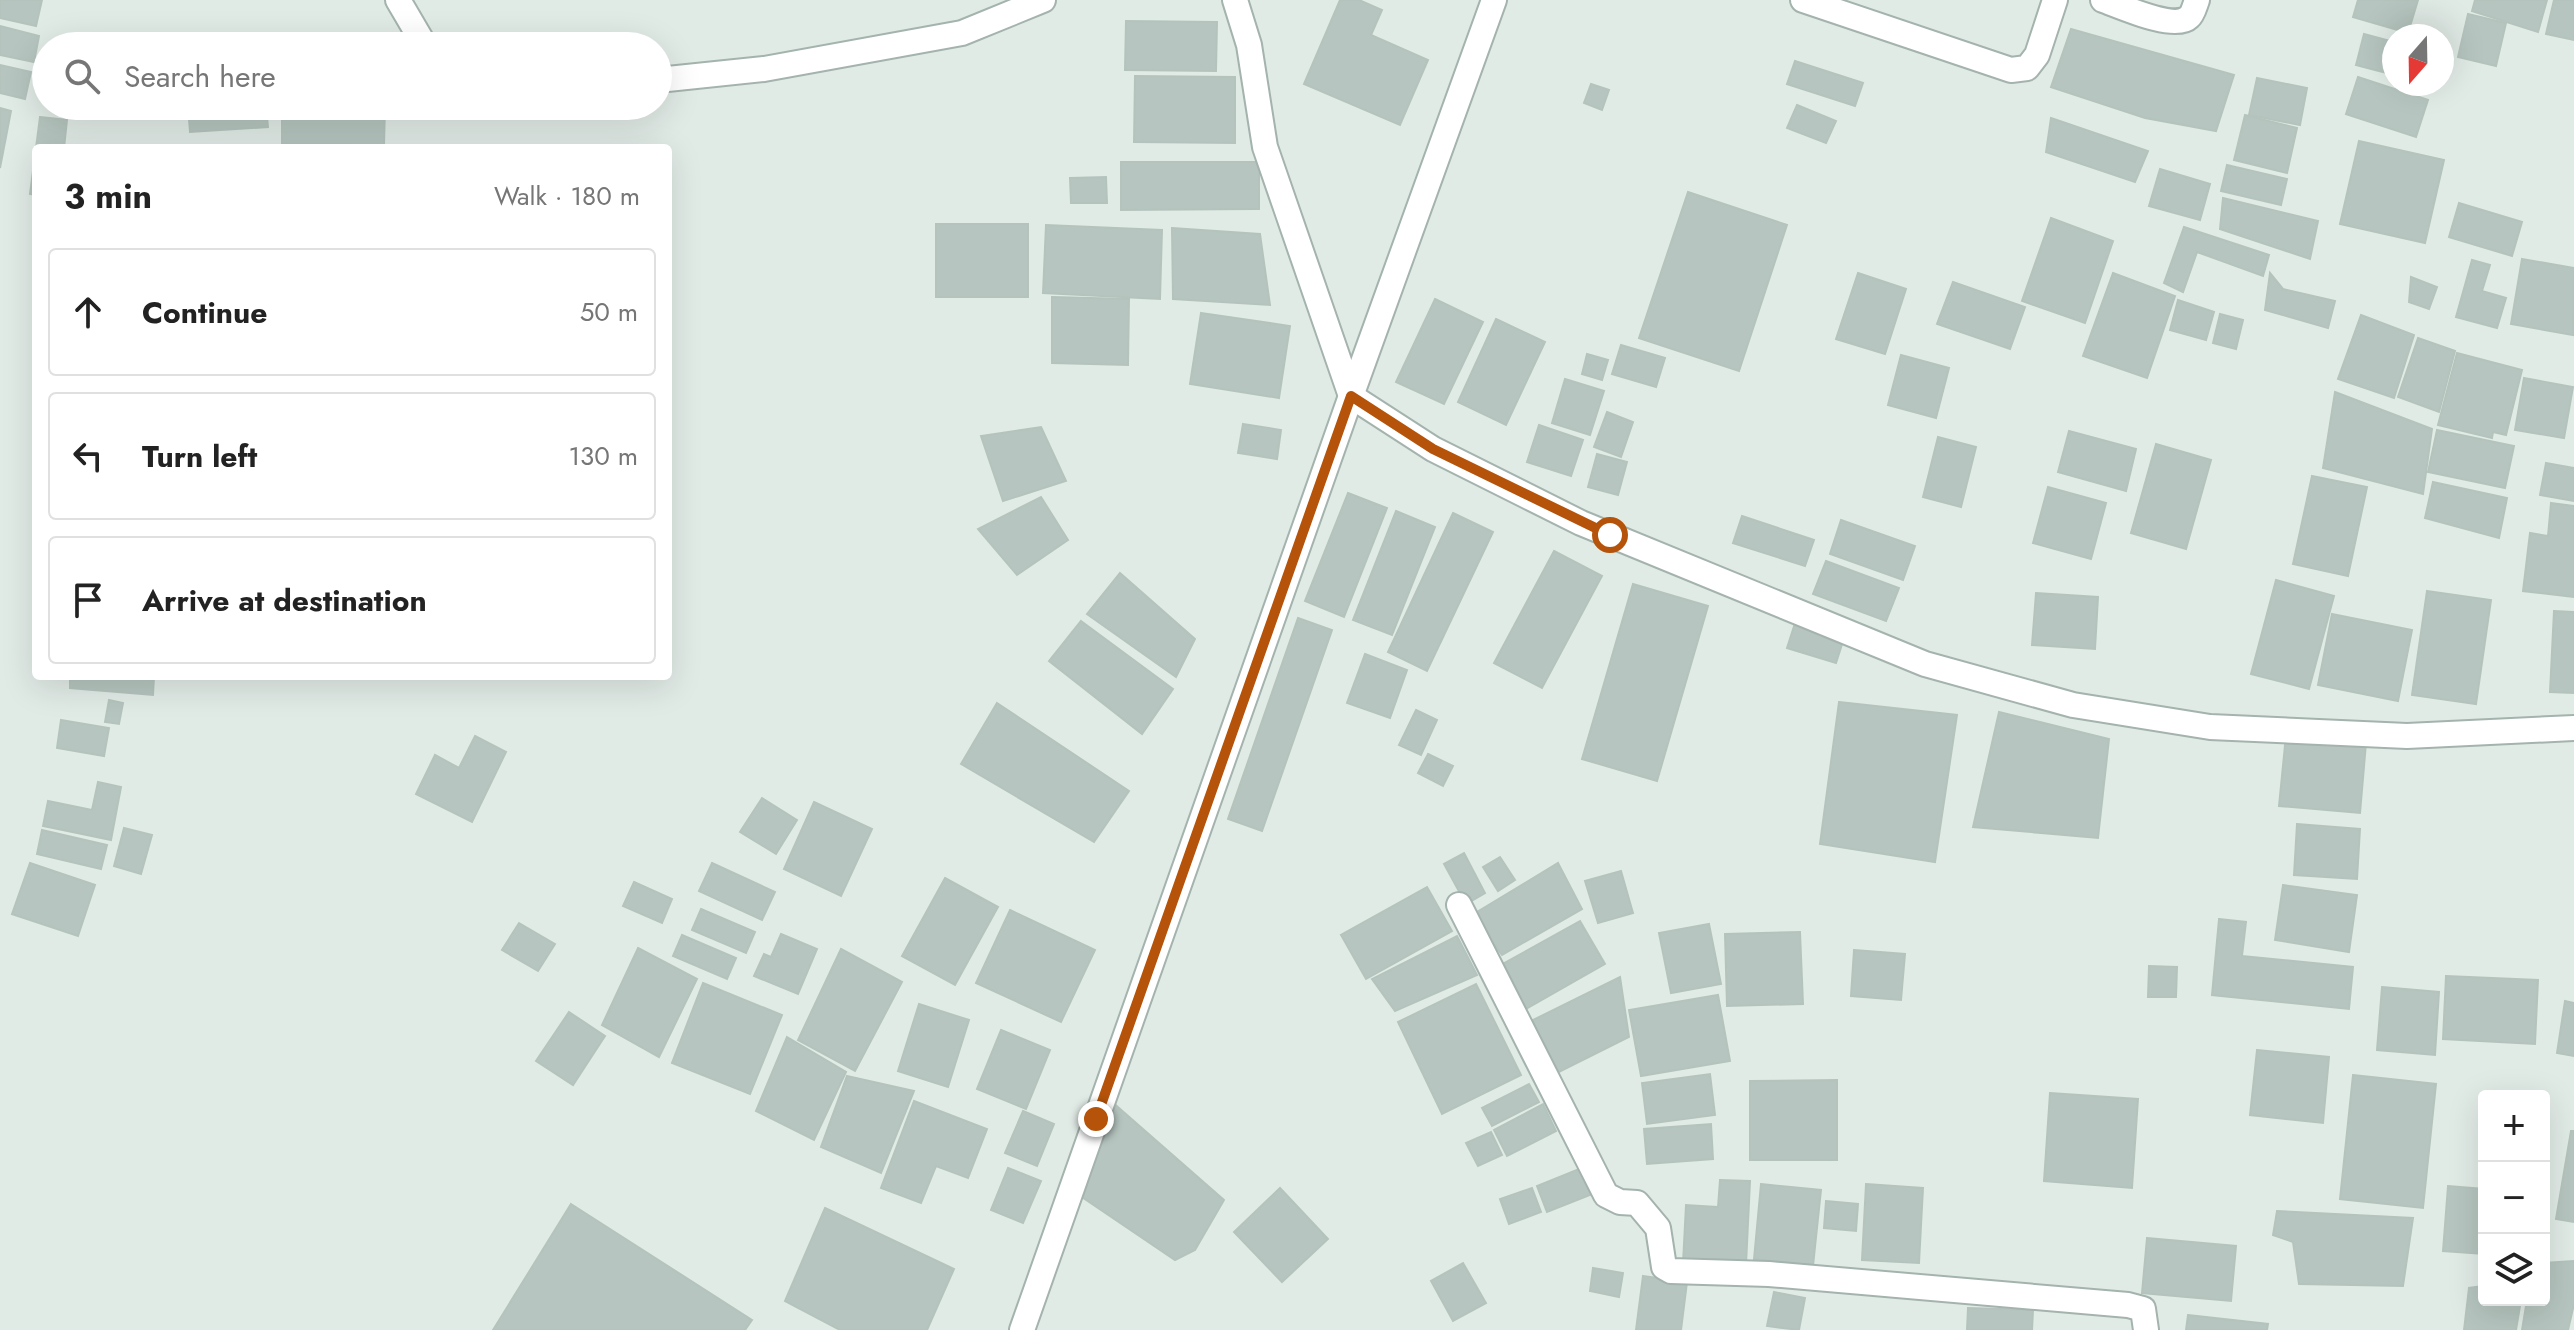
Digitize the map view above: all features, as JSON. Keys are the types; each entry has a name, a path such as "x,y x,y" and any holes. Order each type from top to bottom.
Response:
{"street":[{"path":"398,0 417,32"},
{"path":"672,79 764,69 962,33 1043,0"},
{"path":"1235,0 1249,45 1265,147 1351,396 1433,449 1581,523 1925,664 2073,705 2225,728 2407,736 2574,728"},
{"path":"1022,1330 1494,0"},
{"path":"1803,0 2011,70 2027,68 2037,55 2055,0"},
{"path":"2103,0 2168,22 2181,22 2191,17 2197,0"},
{"path":"1459,905 1606,1195 1620,1202 1637,1203 1658,1228 1664,1267 1671,1271 1769,1274 2128,1305 2143,1309 2146,1330"}],"building":[{"path":"0,0 42,0 36,26 0,18"},
{"path":"1340,0 1359,0 1382,10 1371,35 1428,60 1400,125 1304,84"},
{"path":"2358,0 2418,0 2411,24 2382,25 2353,17"},
{"path":"2475,0 2547,0 2538,32 2472,11"},
{"path":"2554,0 2574,0 2574,40 2546,34"},
{"path":"2468,14 2506,23 2496,66 2458,57"},
{"path":"1126,21 1217,22 1216,71 1125,70"},
{"path":"0,26 32,34 32,62 0,55"},
{"path":"2071,29 2234,75 2216,131 2145,118 2051,87"},
{"path":"2364,34 2382,39 2382,72 2356,65"},
{"path":"1795,61 1863,83 1855,106 1787,84"},
{"path":"0,65 31,72 25,99 0,93"},
{"path":"1135,76 1235,77 1235,143 1134,142"},
{"path":"2358,77 2382,85 2382,96 2416,96 2428,100 2416,137 2346,114"},
{"path":"2257,78 2307,88 2300,125 2249,115"},
{"path":"1591,84 1609,90 1602,110 1584,103"},
{"path":"1797,105 1836,121 1826,143 1787,128"},
{"path":"0,108 11,111 0,168"},
{"path":"2245,115 2297,128 2287,173 2234,160"},
{"path":"2051,118 2148,151 2135,182 2046,152"},
{"path":"40,120 67,120 64,144 36,144"},
{"path":"189,120 267,120 268,127 190,132"},
{"path":"282,120 385,120 384,144 282,144"},
{"path":"2359,141 2444,160 2425,243 2340,224"},
{"path":"1121,162 1259,162 1259,209 1121,210"},
{"path":"2227,165 2287,179 2281,205 2221,191"},
{"path":"2160,169 2210,184 2200,220 2149,206"},
{"path":"1106,177 1107,203 1071,203 1070,178"},
{"path":"1688,192 1787,225 1739,371 1639,338"},
{"path":"2223,198 2318,221 2310,259 2220,229"},
{"path":"2459,203 2522,222 2512,256 2449,237"},
{"path":"2051,218 2113,241 2085,323 2022,301"},
{"path":"936,224 1028,224 1028,297 936,297"},
{"path":"1046,225 1162,230 1160,299 1043,293"},
{"path":"2184,227 2269,255 2263,276 2197,252 2183,292 2164,283"},
{"path":"1172,228 1260,234 1270,305 1173,299"},
{"path":"2522,259 2574,268 2573,335 2511,324"},
{"path":"2472,260 2490,265 2482,291 2506,298 2497,328 2456,317"},
{"path":"1858,273 1906,289 1885,354 1836,339"},
{"path":"2113,273 2175,296 2147,378 2083,356"},
{"path":"2270,273 2283,289 2335,301 2328,328 2265,310"},
{"path":"2411,277 2437,287 2429,309 2409,302"},
{"path":"1953,282 2025,307 2010,349 1937,324"},
{"path":"1052,297 1129,299 1128,365 1052,363"},
{"path":"1435,299 1483,322 1444,404 1396,382"},
{"path":"2178,300 2214,312 2206,340 2170,330"},
{"path":"1201,313 1290,326 1279,398 1190,384"},
{"path":"2220,314 2243,320 2236,349 2213,343"},
{"path":"2361,315 2414,335 2394,398 2338,379"},
{"path":"1496,319 1545,342 1506,425 1458,402"},
{"path":"2418,338 2455,351 2439,412 2398,397"},
{"path":"1621,345 1665,358 1656,387 1612,374"},
{"path":"2457,353 2522,370 2506,435 2493,432 2492,438 2438,425"},
{"path":"1587,354 1608,360 1602,380 1582,374"},
{"path":"1901,355 1949,368 1936,418 1888,405"},
{"path":"2524,378 2573,387 2564,438 2515,430"},
{"path":"1565,379 1604,391 1590,435 1552,423"},
{"path":"2335,392 2432,429 2423,494 2323,468"},
{"path":"1607,412 1633,422 1621,457 1594,447"},
{"path":"1243,424 1281,430 1277,459 1238,453"},
{"path":"1539,425 1583,440 1571,476 1527,462"},
{"path":"1041,427 1066,481 1003,501 981,436"},
{"path":"2437,430 2514,446 2505,488 2428,472"},
{"path":"2069,431 2136,449 2126,491 2058,472"},
{"path":"1938,437 1976,447 1961,507 1923,497"},
{"path":"2156,444 2211,460 2186,549 2131,533"},
{"path":"1597,454 1627,462 1618,495 1588,487"},
{"path":"2546,463 2574,468 2574,501 2540,495"},
{"path":"2312,476 2367,487 2348,576 2293,564"},
{"path":"2433,482 2507,498 2499,538 2425,518"},
{"path":"2048,487 2106,503 2091,559 2033,543"},
{"path":"1348,493 1387,508 1344,617 1305,601"},
{"path":"1041,497 1068,540 1017,575 978,529"},
{"path":"2551,503 2574,506 2574,597 2523,591 2530,533 2548,536"},
{"path":"1396,511 1435,527 1392,635 1353,620"},
{"path":"1453,513 1493,532 1427,671 1388,652"},
{"path":"1742,516 1814,540 1805,566 1733,543"},
{"path":"1841,520 1915,546 1903,580 1830,554"},
{"path":"1554,551 1602,576 1542,688 1494,663"},
{"path":"1826,561 1899,588 1886,621 1813,594"},
{"path":"1120,573 1195,639 1176,677 1087,614"},
{"path":"2276,580 2334,596 2309,689 2251,674"},
{"path":"1633,584 1708,606 1657,781 1582,759"},
{"path":"2427,591 2491,600 2476,704 2412,695"},
{"path":"2036,593 2098,597 2095,649 2032,645"},
{"path":"2554,611 2574,612 2574,693 2550,692"},
{"path":"2332,614 2412,630 2398,701 2318,685"},
{"path":"1797,617 1846,632 1836,663 1787,648"},
{"path":"1298,618 1332,630 1262,831 1228,819"},
{"path":"1081,621 1173,689 1142,734 1049,661"},
{"path":"1365,654 1407,670 1390,718 1347,703"},
{"path":"70,680 154,680 153,695 70,688"},
{"path":"109,700 123,703 119,724 105,722"},
{"path":"1839,702 1957,715 1935,862 1820,844"},
{"path":"997,703 1129,791 1094,842 961,764"},
{"path":"1416,710 1437,720 1421,755 1399,745"},
{"path":"1999,712 2109,739 2098,838 1973,827"},
{"path":"61,720 109,728 104,756 57,748"},
{"path":"2286,735 2366,743 2360,813 2279,806"},
{"path":"475,736 506,752 472,822 416,794 435,755 459,768"},
{"path":"1428,754 1453,766 1443,786 1418,773"},
{"path":"98,782 121,787 111,840 43,826 48,801 92,810"},
{"path":"762,798 797,820 776,854 740,832"},
{"path":"814,802 872,829 841,896 784,869"},
{"path":"2297,824 2360,829 2357,879 2294,875"},
{"path":"124,828 152,835 141,874 114,866"},
{"path":"42,830 107,845 101,869 37,854"},
{"path":"1464,853 1485,893 1466,904 1444,864"},
{"path":"1500,857 1515,880 1498,891 1483,867"},
{"path":"30,863 95,885 78,936 12,914"},
{"path":"712,863 775,892 762,920 699,891"},
{"path":"1558,863 1582,909 1502,955 1472,915"},
{"path":"1621,871 1633,913 1598,923 1585,881"},
{"path":"945,878 998,907 955,985 902,956"},
{"path":"634,882 672,899 662,923 623,906"},
{"path":"2283,885 2357,895 2349,952 2275,940"},
{"path":"1427,887 1452,931 1366,979 1341,935"},
{"path":"701,909 755,932 746,953 692,930"},
{"path":"1010,910 1095,950 1061,1022 976,983"},
{"path":"2219,919 2246,922 2242,956 2353,967 2349,1009 2212,995"},
{"path":"1580,921 1605,964 1526,1009 1501,965"},
{"path":"519,923 555,944 538,971 502,950"},
{"path":"1709,924 1721,984 1671,993 1659,933"},
{"path":"1800,932 1803,1004 1727,1006 1725,934"},
{"path":"781,934 817,949 798,994 754,976 764,954 771,957"},
{"path":"682,935 736,958 727,979 673,956"},
{"path":"1457,936 1477,975 1395,1011 1372,979"},
{"path":"638,948 697,979 659,1057 602,1025"},
{"path":"841,949 902,982 855,1071 798,1040"},
{"path":"1854,950 1905,954 1901,1000 1851,996"},
{"path":"2149,966 2177,967 2176,997 2148,997"},
{"path":"2446,976 2538,980 2535,1044 2443,1039"},
{"path":"1620,977 1629,1037 1555,1074 1529,1022"},
{"path":"703,983 782,1015 750,1094 672,1063"},
{"path":"1476,984 1521,1075 1442,1114 1398,1022"},
{"path":"2382,987 2439,992 2435,1055 2377,1050"},
{"path":"1718,995 1730,1061 1641,1076 1629,1010"},
{"path":"2565,1001 2574,1003 2574,1056 2557,1053"},
{"path":"919,1004 969,1020 948,1087 898,1071"},
{"path":"569,1012 605,1036 573,1085 536,1061"},
{"path":"1001,1030 1050,1050 1026,1109 977,1089"},
{"path":"787,1037 846,1072 814,1140 756,1111"},
{"path":"2257,1050 2329,1057 2323,1123 2250,1115"},
{"path":"1710,1074 1715,1115 1647,1124 1642,1083"},
{"path":"2353,1075 2436,1084 2423,1208 2340,1199"},
{"path":"847,1076 914,1091 881,1173 821,1147"},
{"path":"1837,1080 1837,1160 1750,1160 1750,1081"},
{"path":"1529,1084 1539,1102 1492,1126 1482,1108"},
{"path":"2050,1093 2138,1099 2132,1188 2044,1181"},
{"path":"914,1101 987,1129 968,1178 936,1166 921,1203 881,1188"},
{"path":"1111,1101 1224,1200 1195,1250 1175,1260 1079,1195"},
{"path":"1543,1104 1556,1131 1507,1156 1494,1130"},
{"path":"1023,1111 1054,1124 1037,1166 1005,1153"},
{"path":"1711,1124 1713,1159 1647,1164 1644,1129"},
{"path":"2571,1131 2574,1131 2574,1222 2556,1219"},
{"path":"1491,1132 1502,1155 1478,1166 1466,1143"},
{"path":"1584,1167 1595,1193 1547,1212 1537,1186"},
{"path":"1008,1168 1041,1181 1023,1223 991,1210"},
{"path":"1720,1180 1750,1181 1746,1265 1683,1263 1686,1205 1718,1207"},
{"path":"1761,1184 1821,1190 1813,1266 1754,1259"},
{"path":"1866,1184 1923,1188 1919,1263 1862,1260"},
{"path":"2448,1186 2478,1188 2478,1254 2443,1251"},
{"path":"1280,1188 1328,1239 1282,1282 1234,1232"},
{"path":"1532,1188 1541,1212 1509,1224 1500,1199"},
{"path":"1826,1201 1858,1204 1856,1231 1824,1228"},
{"path":"571,1204 752,1320 745,1330 493,1330"},
{"path":"825,1208 954,1269 927,1330 840,1330 785,1301"},
{"path":"2277,1211 2413,1218 2403,1286 2299,1284 2293,1242 2273,1235"},
{"path":"2147,1238 2236,1246 2231,1301 2142,1293"},
{"path":"2574,1261 2574,1304 2568,1330 2522,1330 2526,1306 2550,1306 2550,1263"},
{"path":"1463,1263 1486,1303 1453,1321 1431,1281"},
{"path":"1593,1268 1623,1273 1619,1297 1590,1291"},
{"path":"1643,1276 1687,1282 1681,1330 1636,1330"},
{"path":"2478,1287 2478,1306 2520,1306 2516,1330 2464,1330 2469,1288"},
{"path":"1774,1292 1805,1298 1799,1330 1767,1326"},
{"path":"1968,1308 2033,1310 2032,1330 1967,1330"},
{"path":"2188,1315 2268,1324 2267,1330 2186,1330"}],"route":[{"path":"1096,1119 1351,396 1433,449 1610,535"}]}
